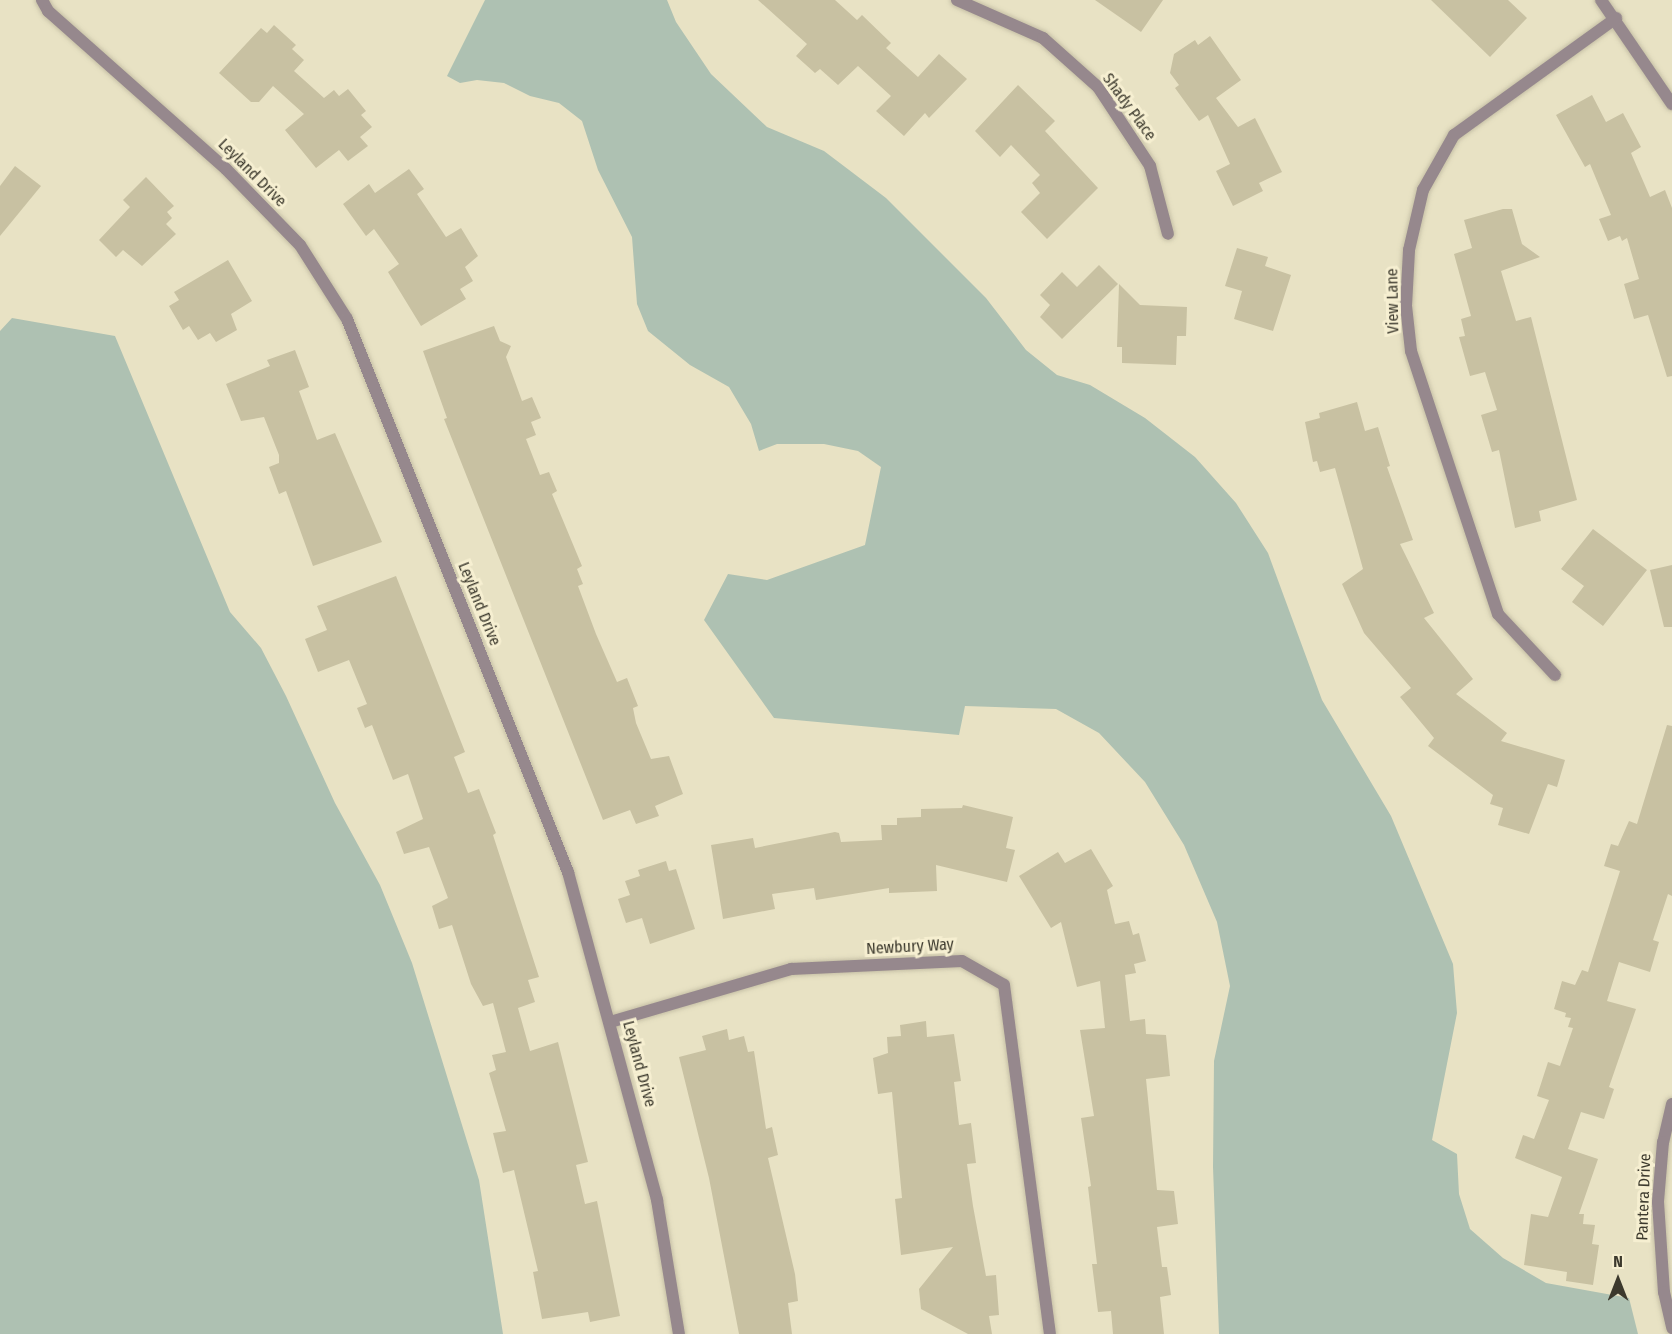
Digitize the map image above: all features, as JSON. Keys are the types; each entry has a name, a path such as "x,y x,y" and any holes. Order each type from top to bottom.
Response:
{"street":[{"name":"Leyland Drive","path":"42,0 48,11 226,169 300,245 347,319 568,872 657,1200 679,1334"},
{"name":"Shady Place","path":"957,0 1043,38 1098,87 1150,166 1168,234"},
{"path":"1601,0 1616,18 1672,104"},
{"name":"View Lane","path":"1555,675 1498,614 1411,351 1406,306 1409,250 1423,190 1454,135 1616,18"},
{"name":"Newbury Way","path":"610,1022 791,969 962,961 1004,985 1050,1334"},
{"name":"Pantera Drive","path":"1672,1104 1662,1142 1658,1202 1662,1282 1672,1328"}],"green space":[{"path":"485,0 667,0 676,22 711,74 767,127 824,151 886,198 986,298 1026,350 1057,375 1090,385 1145,418 1195,457 1236,503 1268,553 1322,700 1391,816 1453,964 1457,1013 1432,1140 1457,1154 1459,1194 1470,1229 1503,1258 1546,1283 1629,1298 1638,1334 1219,1334 1213,1167 1214,1061 1230,986 1217,922 1184,845 1145,782 1099,733 1056,709 965,706 959,735 774,718 704,620 728,574 767,580 865,545 881,467 858,451 824,444 777,444 759,451 751,424 729,387 690,365 648,331 637,304 632,237 598,170 582,121 559,103 530,96 504,83 477,80 460,83 447,76"},
{"path":"12,318 115,336 230,612 261,648 286,696 335,803 380,885 412,963 479,1180 503,1334 0,1334 0,331"}],"building":[{"path":"758,0 835,0 857,20 862,15 891,43 886,48 918,77 939,54 967,79 929,118 925,113 904,136 876,111 891,96 858,66 838,85 820,69 815,73 796,56 807,44"},
{"path":"1095,0 1163,0 1141,32"},
{"path":"1431,0 1508,0 1527,18 1490,57"},
{"path":"274,25 296,45 292,49 304,60 294,71 324,98 334,90 339,96 348,89 366,111 361,115 372,127 360,137 368,146 348,161 339,150 316,168 285,130 304,114 273,86 259,102 251,102 219,73 261,28 267,33"},
{"path":"1210,36 1241,80 1216,98 1238,127 1255,118 1282,172 1259,183 1263,191 1233,206 1216,171 1230,164 1208,115 1199,121 1175,88 1179,85 1170,73 1174,54 1195,40 1198,45"},
{"path":"1018,85 1055,121 1045,131 1098,188 1047,239 1021,212 1040,193 1032,183 1040,175 1011,145 1000,157 975,131"},
{"path":"1592,95 1606,122 1623,113 1641,147 1631,153 1650,197 1665,190 1672,208 1672,376 1667,377 1648,315 1634,319 1624,284 1639,279 1627,238 1622,241 1620,236 1608,241 1599,219 1611,215 1590,164 1585,167 1556,115"},
{"path":"15,166 41,186 0,236 0,186"},
{"path":"409,169 424,189 417,194 446,237 461,228 478,256 465,267 473,281 460,289 466,299 421,326 388,272 399,264 374,229 366,236 343,204 369,184 375,193"},
{"path":"146,177 174,206 167,212 172,218 166,224 176,234 142,266 123,250 116,257 99,240 130,207 123,200"},
{"path":"1503,209 1512,209 1522,244 1540,257 1501,271 1516,321 1531,317 1577,500 1539,511 1541,521 1515,528 1499,450 1492,452 1481,415 1497,410 1485,372 1470,376 1459,337 1465,336 1461,319 1471,316 1454,254 1472,248 1464,220"},
{"path":"1237,248 1268,257 1265,266 1291,275 1273,331 1234,319 1242,291 1225,286"},
{"path":"228,260 252,301 231,314 237,330 216,342 210,333 198,340 189,326 183,330 169,306 179,300 174,292"},
{"path":"1099,265 1118,284 1062,339 1040,317 1050,305 1040,295 1062,272 1077,287"},
{"path":"1119,284 1140,305 1187,307 1186,336 1177,336 1176,365 1122,363 1122,347 1117,347"},
{"path":"494,326 500,341 511,346 506,357 522,401 532,397 541,418 531,422 536,435 526,439 540,475 549,472 557,491 552,494 582,566 577,569 583,584 578,586 596,634 617,682 627,678 638,706 633,708 636,723 651,759 669,756 683,794 655,806 659,816 636,824 630,810 603,820 444,419 447,418 423,351"},
{"path":"295,350 309,387 299,391 317,440 335,433 382,542 313,566 286,491 279,494 269,467 279,463 279,455 264,417 241,421 226,384 270,366 267,360"},
{"path":"1357,402 1365,431 1378,427 1390,466 1387,467 1413,540 1400,544 1434,613 1424,618 1473,679 1456,694 1507,733 1501,741 1565,760 1557,787 1548,784 1529,834 1498,825 1503,808 1490,804 1493,795 1428,746 1434,738 1400,697 1411,688 1364,633 1342,584 1363,569 1335,468 1320,472 1317,461 1313,462 1305,422 1320,418 1319,413"},
{"path":"1593,529 1647,570 1603,626 1572,602 1584,586 1561,569"},
{"path":"1672,565 1672,627 1664,627 1650,570"},
{"path":"396,576 465,752 454,757 468,793 479,789 496,833 493,835 539,977 528,980 535,1002 518,1008 530,1051 558,1042 588,1162 576,1165 585,1204 597,1201 620,1316 590,1322 588,1312 542,1319 533,1272 538,1271 514,1170 503,1173 493,1133 506,1131 489,1073 496,1070 492,1055 506,1052 493,1003 483,1006 471,984 452,925 439,929 432,906 448,898 429,847 404,854 396,832 423,819 408,774 393,780 372,725 365,728 357,708 367,704 349,660 318,672 305,639 327,630 317,606"},
{"path":"1667,725 1672,726 1672,896 1668,894 1653,940 1659,942 1650,972 1619,962 1607,1001 1636,1009 1609,1087 1614,1089 1604,1119 1581,1112 1568,1149 1598,1159 1579,1214 1584,1214 1583,1224 1595,1225 1592,1244 1599,1245 1593,1285 1566,1281 1567,1272 1524,1265 1531,1214 1548,1217 1562,1177 1515,1158 1523,1135 1534,1139 1549,1100 1537,1096 1548,1062 1560,1066 1573,1028 1568,1027 1571,1018 1565,1017 1566,1013 1554,1009 1562,981 1575,985 1582,970 1588,972 1620,871 1604,866 1611,844 1618,846 1629,821 1637,824"},
{"path":"963,805 1013,817 1006,848 1015,850 1007,882 936,865 937,891 889,893 889,888 816,900 814,888 772,894 775,909 723,919 711,845 753,838 755,848 835,832 839,833 841,842 882,840 881,825 897,825 897,818 921,817 921,809 962,808"},
{"path":"1091,849 1113,886 1107,890 1115,924 1129,921 1133,935 1139,933 1146,961 1134,964 1136,973 1125,975 1130,1021 1145,1019 1146,1034 1166,1035 1170,1076 1146,1079 1157,1190 1174,1191 1178,1224 1157,1227 1162,1267 1167,1267 1171,1295 1160,1297 1164,1334 1113,1334 1111,1311 1098,1312 1092,1264 1097,1264 1088,1187 1091,1186 1081,1118 1094,1116 1080,1030 1105,1028 1100,981 1077,987 1061,922 1051,928 1019,876 1058,852 1065,863"},
{"path":"666,861 669,871 676,869 695,929 650,944 642,918 626,923 618,899 630,895 625,881 640,876 638,870"},
{"path":"926,1021 927,1037 954,1034 961,1081 954,1082 959,1125 971,1123 976,1163 967,1164 973,1206 986,1276 996,1275 999,1315 989,1316 992,1334 968,1334 921,1309 919,1289 953,1247 901,1255 895,1199 902,1198 892,1092 878,1094 873,1058 888,1053 887,1037 901,1036 900,1025"},
{"path":"727,1029 729,1040 744,1036 748,1052 754,1051 766,1129 772,1127 778,1155 768,1158 795,1274 798,1301 788,1303 792,1334 739,1334 709,1178 679,1057 706,1050 702,1036"}]}
